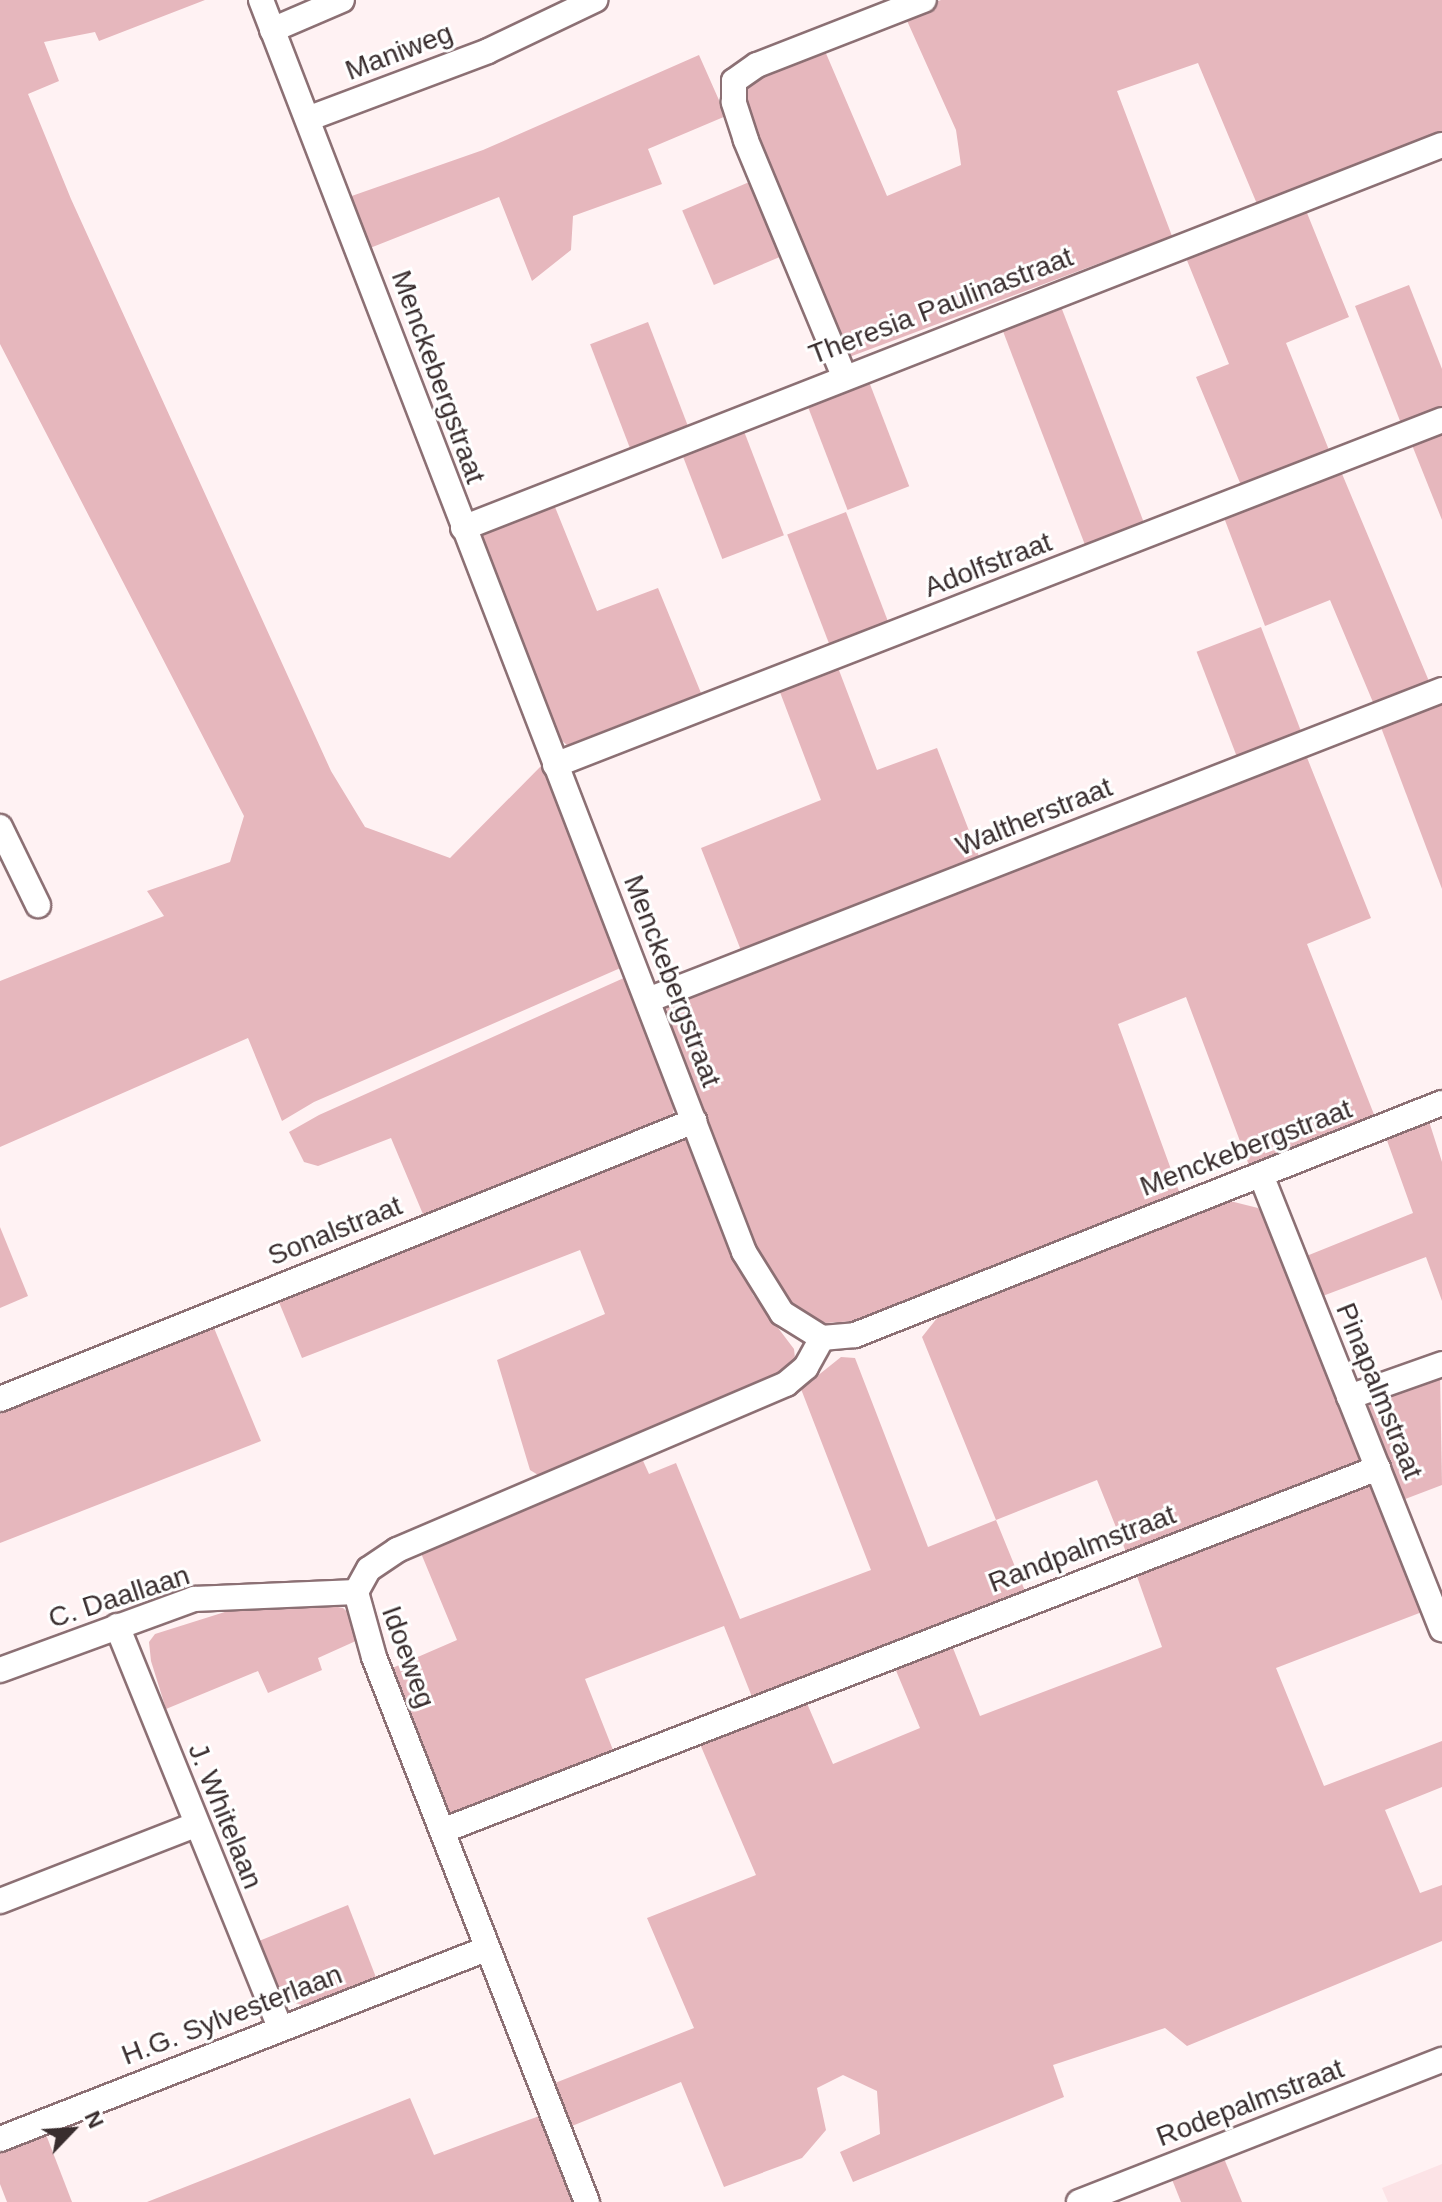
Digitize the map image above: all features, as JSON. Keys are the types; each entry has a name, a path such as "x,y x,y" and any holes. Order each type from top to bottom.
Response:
{"street":[{"name":"Menckebergstraat","path":"261,0 310,118 463,528 694,1121 760,1283 782,1313 822,1338 855,1335 909,1318 1442,1103"},
{"path":"272,30 342,0"},
{"name":"Maniweg","path":"310,118 488,51 595,0"},
{"path":"844,376 746,140 734,102 734,81 757,65 924,0"},
{"name":"Theresia Paulinastraat","path":"463,528 844,376 1442,145"},
{"name":"Adolfstraat","path":"555,765 1442,420"},
{"name":"Waltherstraat","path":"648,1000 1442,690"},
{"path":"0,827 38,905"},
{"name":"Sonalstraat","path":"0,1399 694,1121"},
{"name":"Pinapalmstraat","path":"1261,1175 1442,1629"},
{"name":"Idoeweg","path":"587,2202 374,1657 356,1592 369,1569 397,1550 786,1384 806,1367 822,1338"},
{"path":"1349,1397 1442,1364"},
{"name":"Randpalmstraat","path":"442,1831 1378,1468"},
{"name":"C. Daallaan","path":"0,1670 194,1599 356,1592"},
{"name":"J. Whitelaan","path":"117,1626 195,1825 280,2028"},
{"path":"0,1901 195,1825"},
{"name":"H.G. Sylvesterlaan","path":"0,2139 486,1949"},
{"name":"Rodepalmstraat","path":"1079,2202 1442,2060"}],"shaded area":[{"path":"0,0 205,0 99,41 95,32 44,42 59,81 28,94 71,199 331,771 365,827 450,858 544,763 625,966 314,1102 282,1121 248,1038 0,1147 0,981 164,916 147,891 230,862 244,816 0,344"},
{"path":"941,0 1442,0 1442,134 1257,204 1198,63 1117,91 1172,236 844,359 747,126 743,82 822,44 887,196 961,165 956,130 904,14"},
{"path":"699,55 726,116 648,149 662,184 573,216 571,250 532,281 499,197 365,250 346,198 483,150"},
{"path":"754,180 786,255 714,285 682,210"},
{"path":"1305,208 1349,317 1286,343 1331,455 1243,490 1196,377 1229,364 1184,253"},
{"path":"1409,285 1442,369 1442,410 1402,426 1355,306"},
{"path":"1060,304 1145,525 1086,548 1001,327"},
{"path":"648,322 688,427 631,450 590,344"},
{"path":"868,379 909,486 848,510 806,403"},
{"path":"742,426 784,535 722,559 680,450"},
{"path":"1442,427 1442,520 1410,440"},
{"path":"1340,469 1431,686 1375,707 1330,600 1265,626 1223,515"},
{"path":"555,507 597,611 658,588 701,693 567,745 556,736 480,536"},
{"path":"846,512 888,621 829,644 787,535"},
{"path":"1261,627 1303,735 1238,760 1197,652"},
{"path":"837,665 877,770 937,748 980,859 742,953 701,848 821,800 778,687"},
{"path":"1442,702 1442,889 1379,722"},
{"path":"1304,750 1371,918 1307,944 1375,1117 1250,1168 1186,997 1118,1024 1180,1194 870,1320 826,1323 804,1314 781,1295 765,1276 665,1015 668,1004"},
{"path":"626,977 675,1102 672,1119 425,1219 391,1138 318,1166 304,1162 289,1132 319,1115"},
{"path":"1427,1115 1442,1162 1442,1301 1426,1257 1320,1297 1304,1257 1413,1213 1384,1132"},
{"path":"686,1130 753,1295 794,1349 795,1358 778,1379 543,1478 530,1470 497,1360 605,1314 580,1250 302,1358 276,1295"},
{"path":"1222,1199 1258,1208 1268,1221 1363,1467 1128,1557 1097,1480 996,1520 922,1337 941,1313"},
{"path":"0,1227 28,1296 0,1308"},
{"path":"214,1328 261,1441 0,1543 0,1414"},
{"path":"841,1357 855,1358 928,1547 996,1520 1027,1596 754,1702 724,1626 585,1679 615,1755 454,1818 444,1812 390,1669 457,1640 418,1546 640,1454 649,1474 676,1463 740,1619 871,1570 801,1389"},
{"path":"1440,1372 1442,1485 1400,1501 1368,1413 1370,1401"},
{"path":"1368,1478 1422,1612 1276,1668 1324,1786 1442,1741 1442,1787 1385,1810 1420,1893 1442,1885 1442,1941 1187,2046 1165,2028 1053,2065 1064,2097 853,2182 840,2152 880,2134 877,2091 843,2075 817,2088 826,2130 802,2158 724,2187 681,2082 567,2128 550,2085 694,2028 647,1918 756,1875 697,1737 803,1694 833,1764 920,1728 892,1661 949,1638 980,1716 1162,1647 1134,1568"},
{"path":"322,1604 343,1608 352,1616 358,1640 318,1658 322,1670 268,1693 258,1671 166,1709 151,1661 149,1642 155,1634 228,1611"},
{"path":"348,1905 377,1980 305,2006 276,1997 254,1943"},
{"path":"410,2098 434,2155 542,2115 576,2202 147,2202"},
{"path":"45,2132 72,2202 7,2202 0,2184 0,2150"},
{"path":"1223,2156 1242,2202 1181,2202 1171,2177"},
{"path":"1442,2164 1442,2202 1388,2202 1382,2188"}]}
